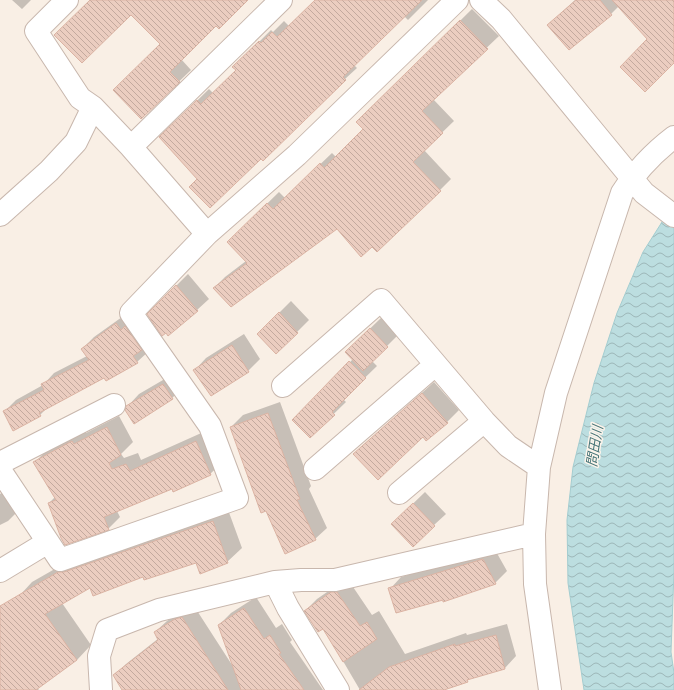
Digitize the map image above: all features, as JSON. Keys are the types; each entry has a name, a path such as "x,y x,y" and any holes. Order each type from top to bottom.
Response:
{"street":[{"path":"67,0 36,31 80,98 93,108 131,147 207,234"},
{"path":"131,147 281,0"},
{"path":"0,470 60,560 237,498 210,426 132,313 207,234 297,155 457,0"},
{"path":"481,0 501,18 638,185 674,216"},
{"path":"0,215 49,171 76,142 93,108"},
{"path":"550,690 535,584 534,534 539,467 556,392 622,193 638,185 657,150 674,137"},
{"path":"283,386 381,300 435,365 508,446 539,467"},
{"path":"315,469 435,365"},
{"path":"0,463 114,405"},
{"path":"400,492 484,420"},
{"path":"101,690 99,656 107,630 159,610 275,582 335,580 534,534"},
{"path":"0,571 48,542"},
{"path":"275,582 288,608 338,690"}],"water":[{"name":"問田川","path":"674,203 674,571 671,652 674,673 674,690 584,690 568,583 567,520 573,467 594,383 617,313 643,252"}],"building":[{"path":"90,0 248,0 219,29 216,26 170,72 180,82 141,119 113,90 160,44 131,15 82,63 54,35"},
{"path":"315,0 422,0 343,77 346,80 263,161 261,159 210,208 189,187 197,179 159,137 197,100 201,104 236,70 232,67 259,41 261,43 272,32 277,37"},
{"path":"576,0 600,0 612,15 569,50 547,25"},
{"path":"612,0 674,0 674,63 645,92 620,67 647,39"},
{"path":"460,20 488,49 422,111 443,133 413,162 441,191 377,252 372,247 361,257 337,229 231,307 213,288 247,263 227,242 267,203 273,209 320,163 324,168 363,129 356,122"},
{"path":"176,285 198,311 168,336 166,333 162,336 147,314"},
{"path":"279,312 298,333 276,354 257,334"},
{"path":"116,323 121,330 125,326 142,350 133,356 138,363 106,381 104,378 39,413 41,416 13,431 3,411 44,390 41,384 89,360 81,349"},
{"path":"370,328 388,347 363,371 345,352"},
{"path":"232,345 249,372 211,396 193,370"},
{"path":"349,361 366,378 332,412 335,415 310,438 292,420"},
{"path":"163,384 173,399 134,424 125,410 126,406"},
{"path":"422,393 448,423 426,441 423,437 378,480 353,454"},
{"path":"268,413 300,499 297,500 316,540 285,554 266,511 261,513 230,427"},
{"path":"107,427 121,455 109,463 112,469 126,464 130,471 196,441 211,475 173,492 172,489 104,517 109,530 65,545 48,503 56,500 33,462 72,441 74,444"},
{"path":"413,503 435,526 413,547 391,524"},
{"path":"213,521 228,563 200,574 196,563 144,580 143,577 93,596 90,588 45,614 77,660 36,690 0,690 0,606 58,572 64,572"},
{"path":"483,559 496,584 443,602 443,600 396,613 388,588"},
{"path":"331,592 337,592 360,626 367,622 377,639 343,662 323,629 318,632 304,611"},
{"path":"244,608 264,639 270,635 281,653 279,654 304,690 241,690 218,625"},
{"path":"182,617 228,690 122,690 113,675 158,640 154,632 175,619"},
{"path":"496,635 505,669 467,680 468,682 444,690 359,690 389,667 455,644 455,646"}]}
